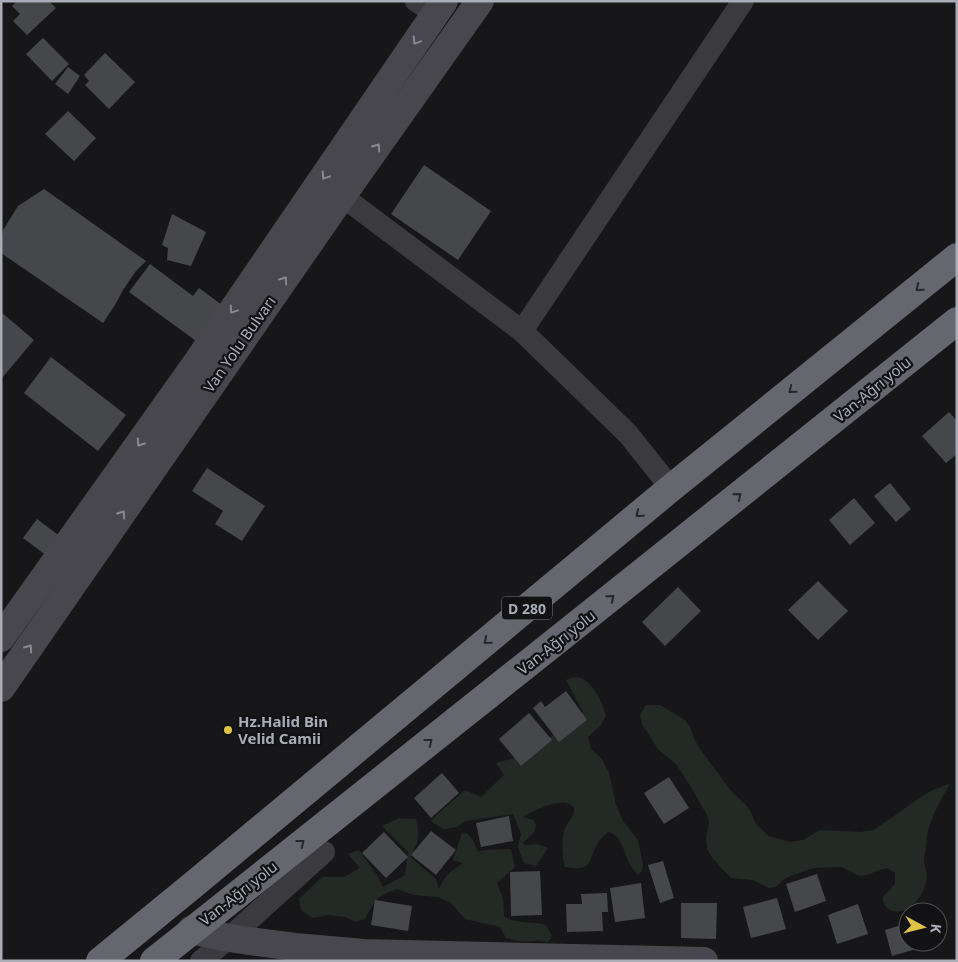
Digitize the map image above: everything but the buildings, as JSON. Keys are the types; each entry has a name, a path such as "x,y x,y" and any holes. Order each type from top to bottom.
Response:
{"highway":[{"name":"D 280","path":"100,961 671,488 957,257"},
{"name":"Van-Ağrı yolu","path":"154,961 957,321"}],"main road":[{"name":"Van Yolu Bulvarı","path":"1,688 342,196 480,1"},
{"path":"1,638 195,365 432,6"},
{"path":"192,930 229,938 294,947 364,953 704,961"}],"street":[{"path":"522,331 743,1"},
{"path":"342,196 522,331 628,434 671,488"},
{"path":"202,961 324,852"}],"shaded area":[{"path":"573,677 581,678 590,685 597,694 605,711 606,716 600,726 588,737 591,749 602,759 609,773 616,805 623,821 638,840 643,865 642,871 638,875 630,865 618,838 608,832 599,841 586,866 581,868 565,867 563,838 565,829 574,811 574,807 568,803 556,803 538,809 523,817 533,820 536,825 534,832 523,843 526,845 537,844 548,848 536,866 524,863 518,847 521,834 513,814 465,821 457,827 444,829 430,821 465,790 481,797 504,775 496,763 528,754 583,712 566,680"},
{"path":"646,705 660,705 685,720 698,746 731,791 746,805 756,824 769,836 790,842 803,840 820,830 860,832 874,830 918,799 950,783 929,829 924,862 927,877 920,896 916,902 898,902 898,911 887,908 883,897 895,884 895,873 887,868 859,876 842,867 814,868 784,879 776,887 769,888 753,880 731,878 713,859 707,849 706,838 709,822 707,815 676,764 658,749 642,724 640,715"},
{"path":"399,818 416,819 418,839 410,857 436,879 439,889 448,874 463,863 453,860 462,833 468,834 478,852 511,849 515,867 497,883 503,898 504,916 513,921 546,925 552,936 548,942 506,938 500,927 465,919 450,902 438,897 414,895 397,889 385,894 374,903 365,919 355,922 345,917 328,915 313,918 301,910 299,899 322,877 344,877 360,868 348,854 359,850 383,887 405,875 408,852 382,826"}],"place":[{"name":"Hz.Halid Bin Velid Camii","path":"228,730"}]}
